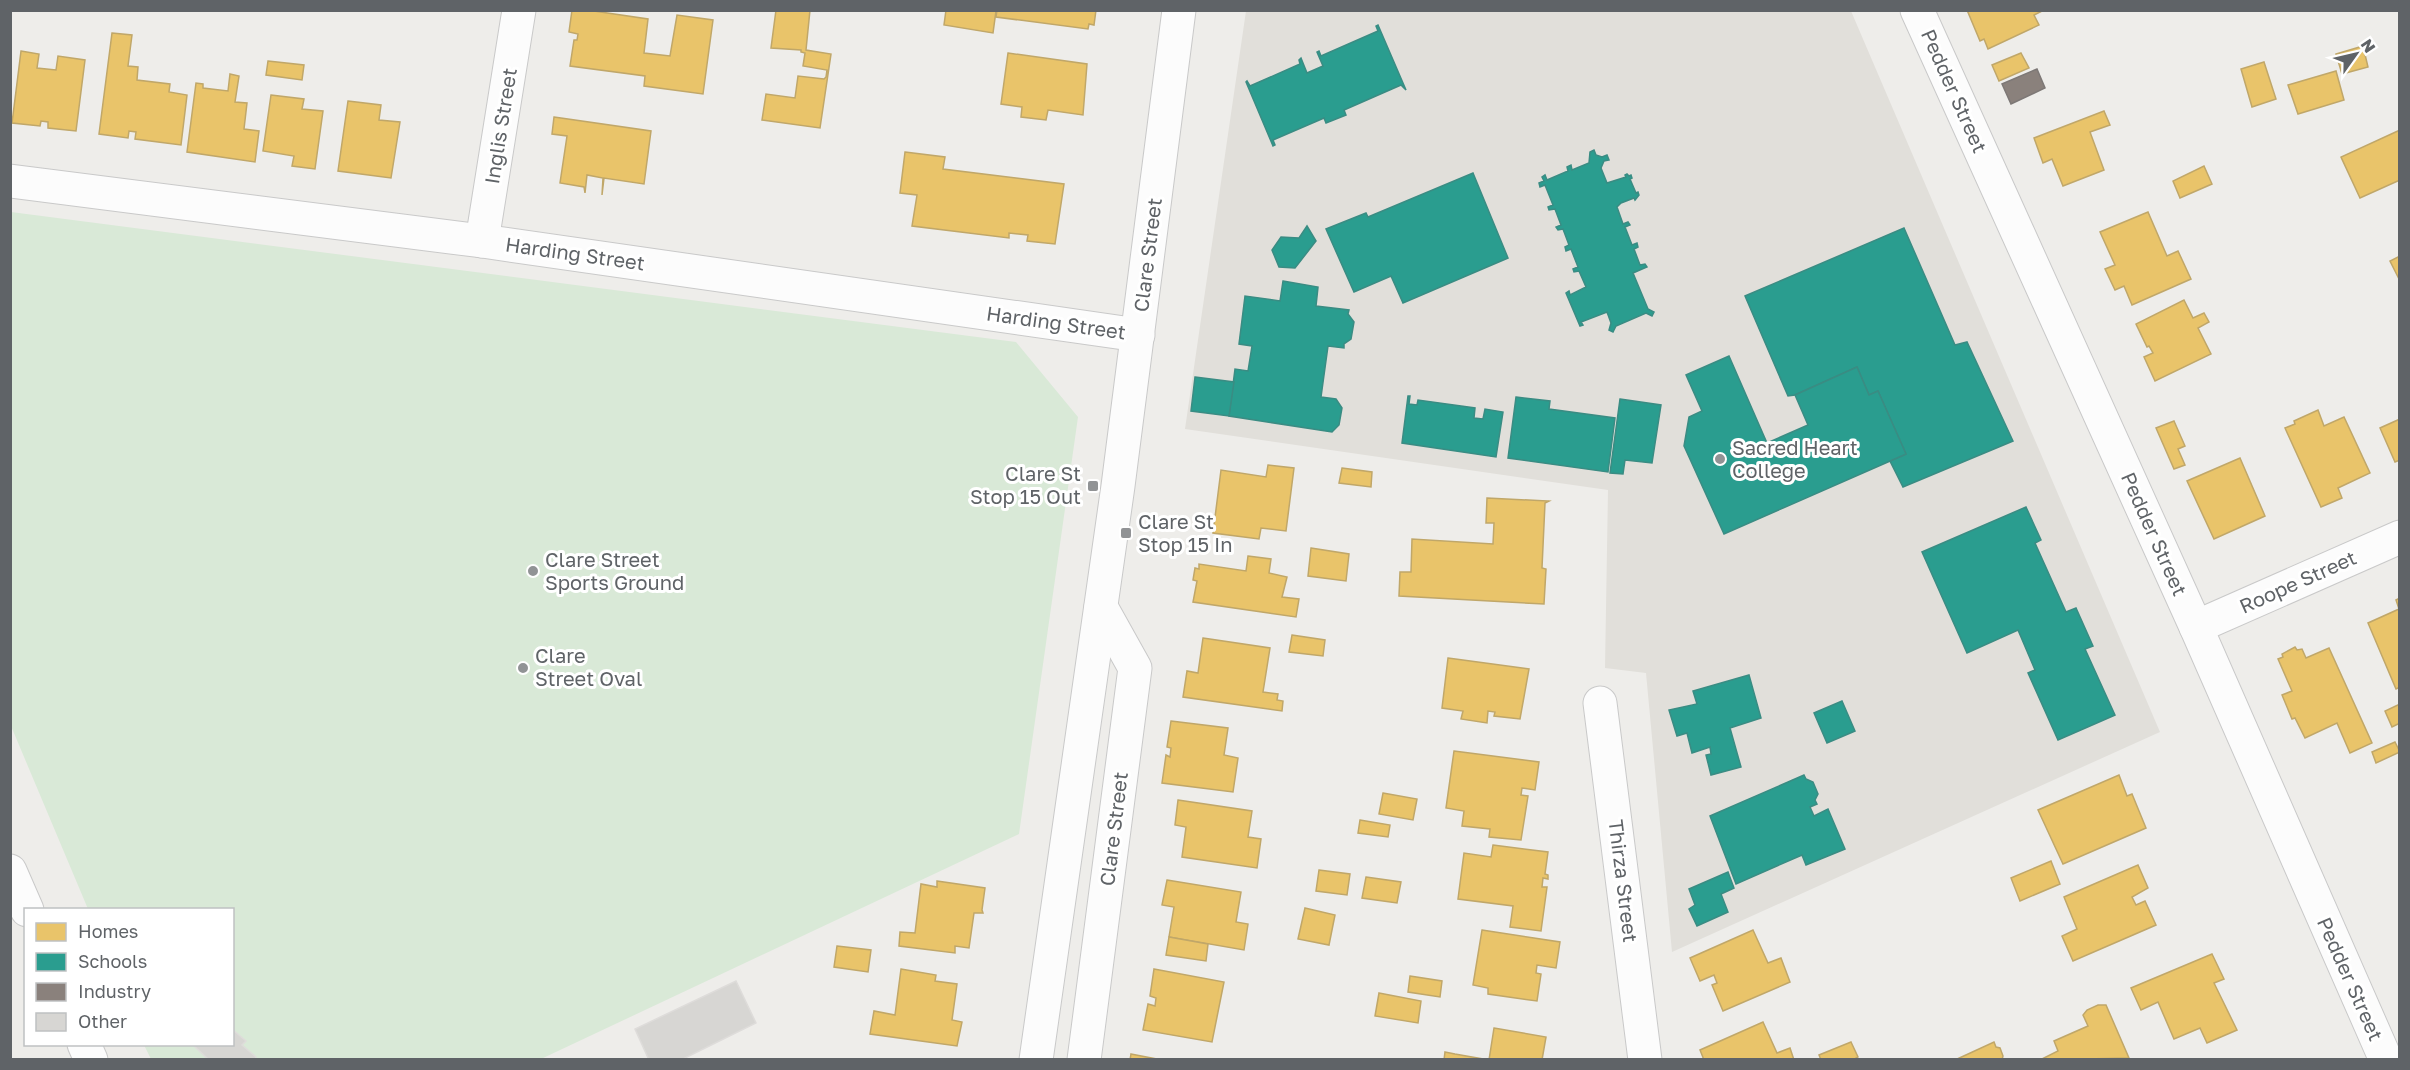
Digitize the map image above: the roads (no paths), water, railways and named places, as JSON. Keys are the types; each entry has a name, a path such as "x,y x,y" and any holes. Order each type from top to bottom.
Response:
{"street":[{"name":"Inglis Street","path":"482,241 519,10"},
{"name":"Clare Street","path":"1036,1059 1101,607 1179,10"},
{"name":"Pedder Street","path":"1917,10 2196,627 2386,1059"},
{"name":"Harding Street","path":"10,181 482,241 1138,335"},
{"name":"Roope Street","path":"2196,627 2400,537"},
{"name":"Clare Street","path":"1084,1059 1135,668 1101,607"},
{"name":"Thirza Street","path":"1600,703 1645,1059"},
{"path":"10,871 27,908"}],"place":[{"name":"Sacred Heart College","path":"1720,459"},
{"name":"Clare St Stop 15 Out","path":"1093,486"},
{"name":"Clare St Stop 15 In","path":"1126,533"},
{"name":"Clare Street Sports Ground","path":"533,571"},
{"name":"Clare Street Oval","path":"523,668"}]}
